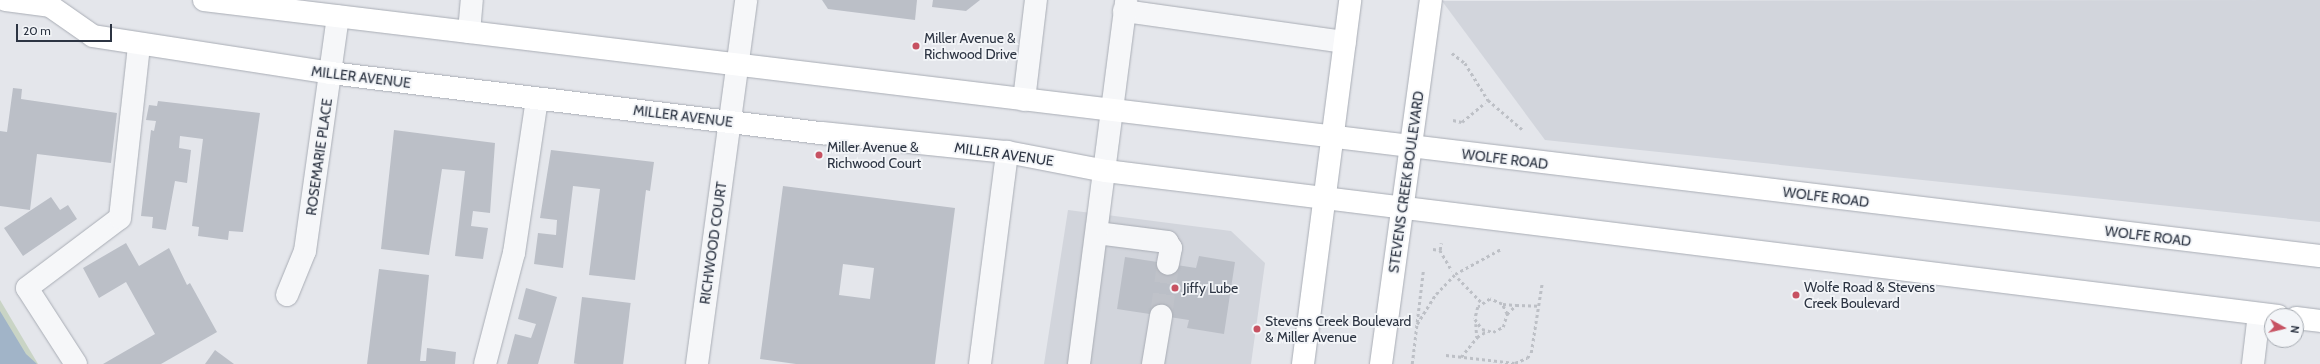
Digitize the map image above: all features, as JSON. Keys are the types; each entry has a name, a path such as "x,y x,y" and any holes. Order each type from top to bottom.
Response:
{"main road":[{"name":"MILLER AVENUE","path":"6,0 56,2 93,36 139,46 331,73 536,99 1006,152 1106,171 1324,199"},
{"path":"204,0 1024,100 1333,136"},
{"path":"1303,364 1350,0"},
{"name":"STEVENS CREEK BOULEVARD","path":"1381,364 1431,0"},
{"name":"WOLFE ROAD","path":"1333,136 1548,164 2320,256"},
{"path":"1324,199 2264,315"},
{"path":"2304,319 2320,321"}],"street":[{"path":"469,32 472,0"},
{"name":"RICHWOOD COURT","path":"697,364 746,0"},
{"path":"1024,100 1036,0"},
{"path":"1079,364 1106,171 1125,5 1345,42"},
{"name":"ROSEMARIE PLACE","path":"287,296 305,251 338,16"},
{"path":"76,364 27,288 120,218 139,46"},
{"path":"485,364 514,254 536,99"},
{"path":"980,364 1006,152"},
{"path":"1097,233 1167,242 1171,248 1168,264"},
{"path":"1154,364 1161,316"},
{"path":"2253,364 2264,328"}],"path":[{"path":"1427,34 1465,63 1488,100 1520,127 1548,164"},
{"path":"1453,120 1462,122 1485,103"},
{"path":"1417,324 1436,294 1455,274 1494,254 1534,226"},
{"path":"1440,243 1440,250 1452,271"},
{"path":"1433,249 1440,250"},
{"path":"1458,278 1482,303"},
{"path":"1446,355 1515,363 1527,358 1531,353 1542,283"},
{"path":"1477,337 1476,319 1482,303 1490,300 1502,304 1539,306"},
{"path":"1502,304 1507,314"},
{"path":"1461,357 1477,337 1487,331 1503,327 1507,314 1516,305"},
{"path":"1476,319 1487,331"}],"shaded area":[{"path":"2320,0 2320,222 1545,140 1442,1"},
{"path":"1068,210 1231,231 1265,263 1251,364 1044,364"}],"green space":[{"path":"0,300 38,364 0,364"}],"water":[{"path":"0,311 26,354 37,364 0,364"}],"building":[{"path":"822,0 917,0 915,20 828,9"},
{"path":"933,0 980,0 966,11 932,7"},
{"path":"13,88 22,89 21,99 117,113 111,163 37,154 30,210 0,206 0,131 7,132"},
{"path":"158,101 260,113 243,232 229,231 228,240 198,236 199,227 192,226 203,139 180,136 179,148 191,150 187,183 175,181 166,230 152,228 153,217 141,216 151,130 154,131 156,121 146,120 149,105 157,106"},
{"path":"394,130 495,143 490,213 473,211 471,226 488,228 483,259 455,256 465,171 442,169 429,255 381,249"},
{"path":"551,150 654,162 650,191 646,190 635,280 589,275 600,189 573,186 563,268 534,264 538,233 556,235 557,220 540,218"},
{"path":"783,186 955,208 935,364 796,364 760,359","holes":["843,264 874,268 870,299 839,295"]},
{"path":"51,197 60,210 68,205 77,219 23,256 4,228"},
{"path":"126,243 139,266 169,248 187,285 190,283 217,332 161,364 103,364 155,334 126,282 99,298 83,268"},
{"name":"Jiffy Lube","path":"1199,256 1235,262 1224,334 1187,328 1189,320 1117,309 1125,257 1196,268"},
{"path":"379,269 429,275 420,361 426,361 427,348 456,352 455,364 367,364"},
{"path":"526,288 557,297 538,364 507,364 515,334 531,338 536,324 518,319"},
{"path":"582,297 631,303 623,364 574,364"},
{"path":"215,350 234,364 205,364"}],"tunnel":[{"path":"1161,316 1168,264"}],"place":[{"name":"Miller Avenue & Richwood Drive","path":"916,46"},
{"name":"Miller Avenue & Richwood Court","path":"819,155"},
{"name":"Jiffy Lube","path":"1175,288"},
{"name":"Wolfe Road & Stevens Creek Boulevard","path":"1796,295"},
{"name":"Stevens Creek Boulevard & Miller Avenue","path":"1257,329"}]}
